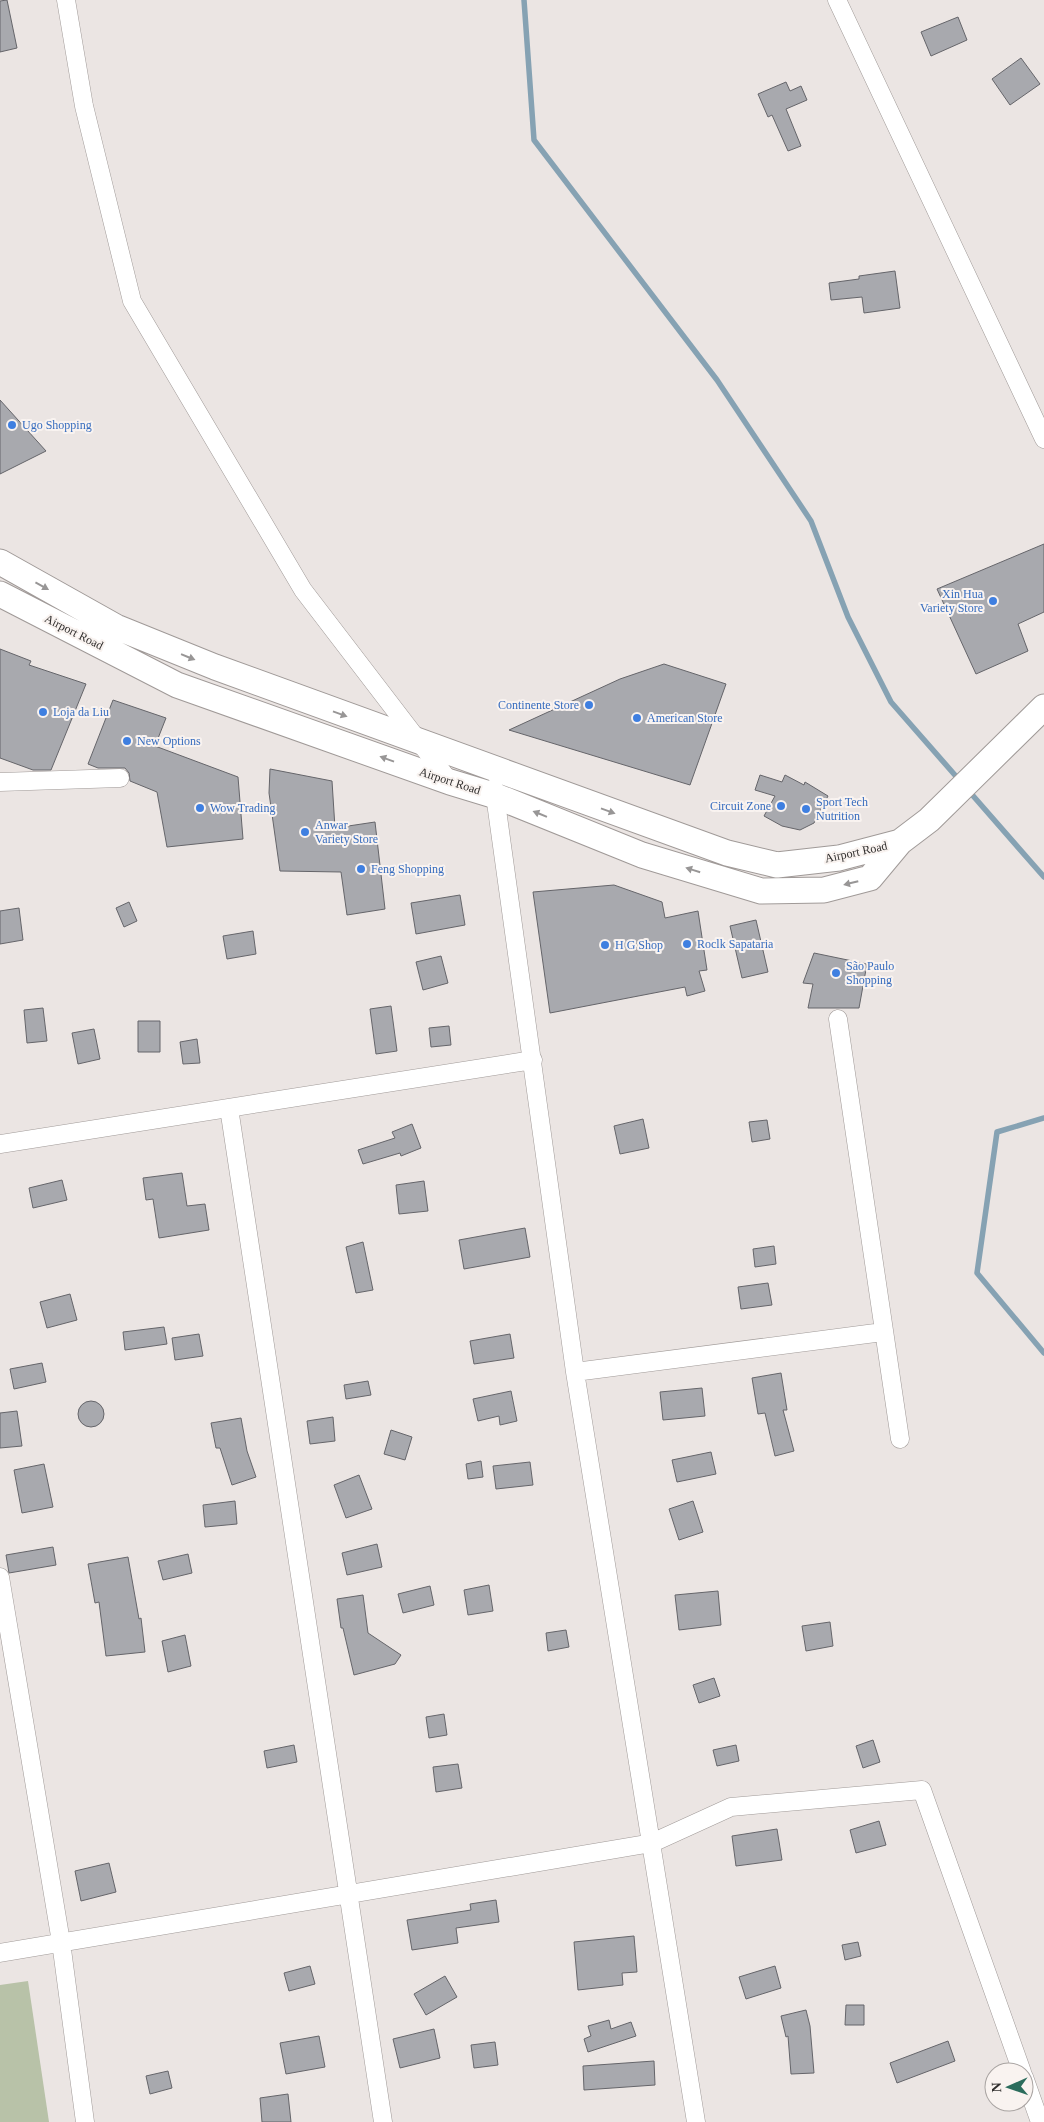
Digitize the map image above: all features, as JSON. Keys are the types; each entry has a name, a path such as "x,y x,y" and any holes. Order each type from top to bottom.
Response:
{"street":[{"path":"66,0 84,106 132,301 303,590 450,782"},
{"path":"837,0 1044,439"},
{"name":"Airport Road","path":"0,562 116,627 215,667 727,853 777,865 839,858 900,842"},
{"name":"Airport Road","path":"0,594 177,685 450,782 496,796 642,855 761,891 824,890 870,878 900,842 929,820 1044,707"},
{"path":"490,768 496,796 575,1372 696,2122"},
{"path":"0,782 120,778"},
{"path":"838,1019 900,1439"},
{"path":"0,1144 533,1060"},
{"path":"229,1108 383,2122"},
{"path":"575,1372 883,1332"},
{"path":"0,1577 61,1942 84,2122"},
{"path":"0,1952 652,1843 731,1807 922,1790 1018,2062"},
{"path":"1034,2105 1040,2122"}],"green space":[{"path":"28,1981 49,2122 0,2122 0,1985"}],"building":[{"path":"7,0 17,48 0,52 0,1"},
{"path":"958,17 967,40 931,56 921,32"},
{"path":"1021,58 1040,84 1010,105 992,79"},
{"path":"786,82 790,91 801,86 807,100 786,109 801,146 788,151 772,115 768,117 758,94"},
{"path":"895,271 900,308 864,313 862,297 831,300 829,283 859,279 859,276"},
{"name":"Ugo Shopping","path":"0,400 46,451 0,474"},
{"name":"Xin Hua Variety Store","path":"1044,544 1044,612 1018,624 1028,651 976,674 937,589"},
{"name":"Loja da Liu","path":"0,649 31,661 29,665 86,684 51,770 33,770 0,758"},
{"path":"664,664 726,684 690,785 509,730 620,679"},
{"name":"Wow Trading","path":"113,700 166,718 155,746 238,777 243,839 167,847 157,792 130,781 129,773 125,768 98,768 88,764"},
{"name":"Anwar Variety Store","path":"270,769 332,781 335,828 375,822 385,909 347,915 341,872 280,871 269,793"},
{"path":"760,775 782,782 785,775 804,785 805,782 828,796 814,823 800,830 782,826 764,816 775,796 755,790"},
{"name":"H G Shop","path":"614,885 662,902 665,918 698,911 707,970 699,971 705,991 687,996 685,987 550,1013 533,892"},
{"path":"460,895 465,925 416,934 411,903"},
{"path":"129,902 137,921 124,927 116,908"},
{"path":"19,908 23,940 0,944 0,911"},
{"path":"756,920 768,972 742,978 730,926"},
{"path":"253,931 256,954 227,959 223,936"},
{"name":"São Paulo Shopping","path":"814,953 867,964 859,1008 808,1008 813,984 803,983"},
{"path":"441,956 448,983 423,990 416,962"},
{"path":"391,1006 397,1051 376,1054 370,1009"},
{"path":"43,1008 47,1041 27,1043 24,1010"},
{"path":"138,1021 160,1021 160,1052 138,1052"},
{"path":"449,1026 451,1045 431,1047 429,1028"},
{"path":"94,1029 100,1059 78,1064 72,1033"},
{"path":"197,1039 200,1063 183,1064 180,1042"},
{"path":"643,1119 649,1148 620,1154 614,1126"},
{"path":"767,1120 770,1139 752,1142 749,1122"},
{"path":"412,1124 421,1148 401,1156 400,1153 363,1164 358,1150 395,1138 392,1132"},
{"path":"182,1173 187,1206 205,1204 209,1230 159,1238 153,1199 146,1200 143,1178"},
{"path":"62,1180 67,1200 33,1208 29,1188"},
{"path":"424,1181 428,1211 399,1214 396,1185"},
{"path":"525,1228 530,1257 464,1269 459,1240"},
{"path":"363,1242 373,1290 356,1293 346,1247"},
{"path":"774,1246 776,1264 755,1267 753,1249"},
{"path":"768,1283 772,1305 741,1309 738,1287"},
{"path":"70,1294 77,1320 47,1328 40,1302"},
{"path":"164,1327 167,1344 125,1350 123,1332"},
{"path":"199,1334 203,1356 175,1360 172,1338"},
{"path":"510,1334 514,1358 474,1364 470,1341"},
{"path":"42,1363 46,1382 14,1389 10,1369"},
{"path":"781,1373 787,1410 783,1410 794,1451 775,1456 765,1413 758,1414 752,1378"},
{"path":"368,1381 371,1395 346,1399 344,1385"},
{"path":"702,1388 705,1416 663,1420 660,1392"},
{"path":"511,1391 517,1421 500,1425 499,1416 478,1421 473,1399"},
{"path":"91,1401 100,1405 104,1414 100,1423 91,1427 82,1423 78,1414 82,1405"},
{"path":"17,1411 22,1446 0,1448 0,1413"},
{"path":"333,1417 335,1441 310,1444 307,1421"},
{"path":"241,1418 247,1451 256,1477 232,1485 220,1448 216,1448 211,1423"},
{"path":"391,1430 412,1437 405,1460 384,1454"},
{"path":"711,1452 716,1474 677,1482 672,1460"},
{"path":"481,1461 483,1477 468,1479 466,1464"},
{"path":"530,1462 533,1485 496,1489 493,1466"},
{"path":"44,1464 53,1507 22,1513 14,1470"},
{"path":"359,1475 372,1509 346,1518 334,1485"},
{"path":"235,1501 237,1524 205,1527 203,1505"},
{"path":"693,1501 703,1532 679,1540 669,1509"},
{"path":"377,1544 382,1567 347,1575 342,1553"},
{"path":"53,1547 56,1565 9,1573 6,1555"},
{"path":"188,1554 192,1573 163,1580 158,1561"},
{"path":"128,1557 139,1619 141,1618 145,1652 106,1656 99,1602 95,1603 88,1564"},
{"path":"489,1585 493,1611 468,1615 464,1590"},
{"path":"430,1586 434,1605 403,1613 398,1594"},
{"path":"718,1591 721,1625 679,1630 675,1595"},
{"path":"363,1595 368,1633 401,1655 395,1664 354,1675 343,1628 341,1628 337,1599"},
{"path":"830,1622 833,1646 806,1651 802,1626"},
{"path":"566,1630 569,1647 548,1651 546,1633"},
{"path":"185,1635 191,1666 168,1672 162,1641"},
{"path":"714,1678 720,1696 699,1703 693,1685"},
{"path":"444,1714 447,1735 429,1738 426,1717"},
{"path":"873,1740 880,1762 863,1768 856,1746"},
{"path":"294,1745 297,1762 267,1768 264,1751"},
{"path":"736,1745 739,1761 717,1766 713,1750"},
{"path":"458,1764 462,1788 436,1792 433,1767"},
{"path":"879,1821 886,1845 856,1853 850,1830"},
{"path":"777,1829 782,1860 736,1866 732,1836"},
{"path":"109,1863 116,1892 81,1901 75,1871"},
{"path":"496,1900 499,1922 456,1928 458,1943 412,1950 407,1920 471,1910 470,1904"},
{"path":"634,1936 637,1972 622,1973 623,1985 578,1990 574,1942"},
{"path":"858,1942 861,1956 845,1960 842,1945"},
{"path":"310,1966 315,1984 289,1991 284,1973"},
{"path":"775,1966 781,1988 746,1999 739,1977"},
{"path":"445,1976 457,1997 426,2015 414,1994"},
{"path":"846,2005 864,2005 864,2025 845,2025"},
{"path":"806,2010 810,2026 814,2073 791,2074 788,2036 786,2037 781,2016"},
{"path":"609,2020 611,2029 631,2022 636,2036 588,2052 584,2039 591,2036 588,2026"},
{"path":"434,2029 440,2058 400,2068 393,2039"},
{"path":"319,2036 325,2067 286,2074 280,2043"},
{"path":"948,2041 955,2061 897,2083 890,2063"},
{"path":"495,2042 498,2065 474,2068 471,2045"},
{"path":"654,2061 655,2085 584,2090 583,2066"},
{"path":"168,2071 172,2088 150,2094 146,2076"},
{"path":"288,2094 291,2122 262,2122 260,2098"}],"waterway":[{"path":"524,0 534,140 717,380 811,521 848,617 891,702 961,782"},
{"path":"968,790 1044,877"},
{"path":"1044,1118 997,1132 977,1273 1044,1353"}],"place":[{"name":"Ugo Shopping","path":"12,425"},
{"name":"Xin Hua Variety Store","path":"993,601"},
{"name":"Continente Store","path":"589,705"},
{"name":"Loja da Liu","path":"43,712"},
{"name":"American Store","path":"637,718"},
{"name":"New Options","path":"127,741"},
{"name":"Circuit Zone","path":"781,806"},
{"name":"Wow Trading","path":"200,808"},
{"name":"Sport Tech Nutrition","path":"806,809"},
{"name":"Anwar Variety Store","path":"305,832"},
{"name":"Feng Shopping","path":"361,869"},
{"name":"Roclk Sapataria","path":"687,944"},
{"name":"H G Shop","path":"605,945"},
{"name":"São Paulo Shopping","path":"836,973"}]}
